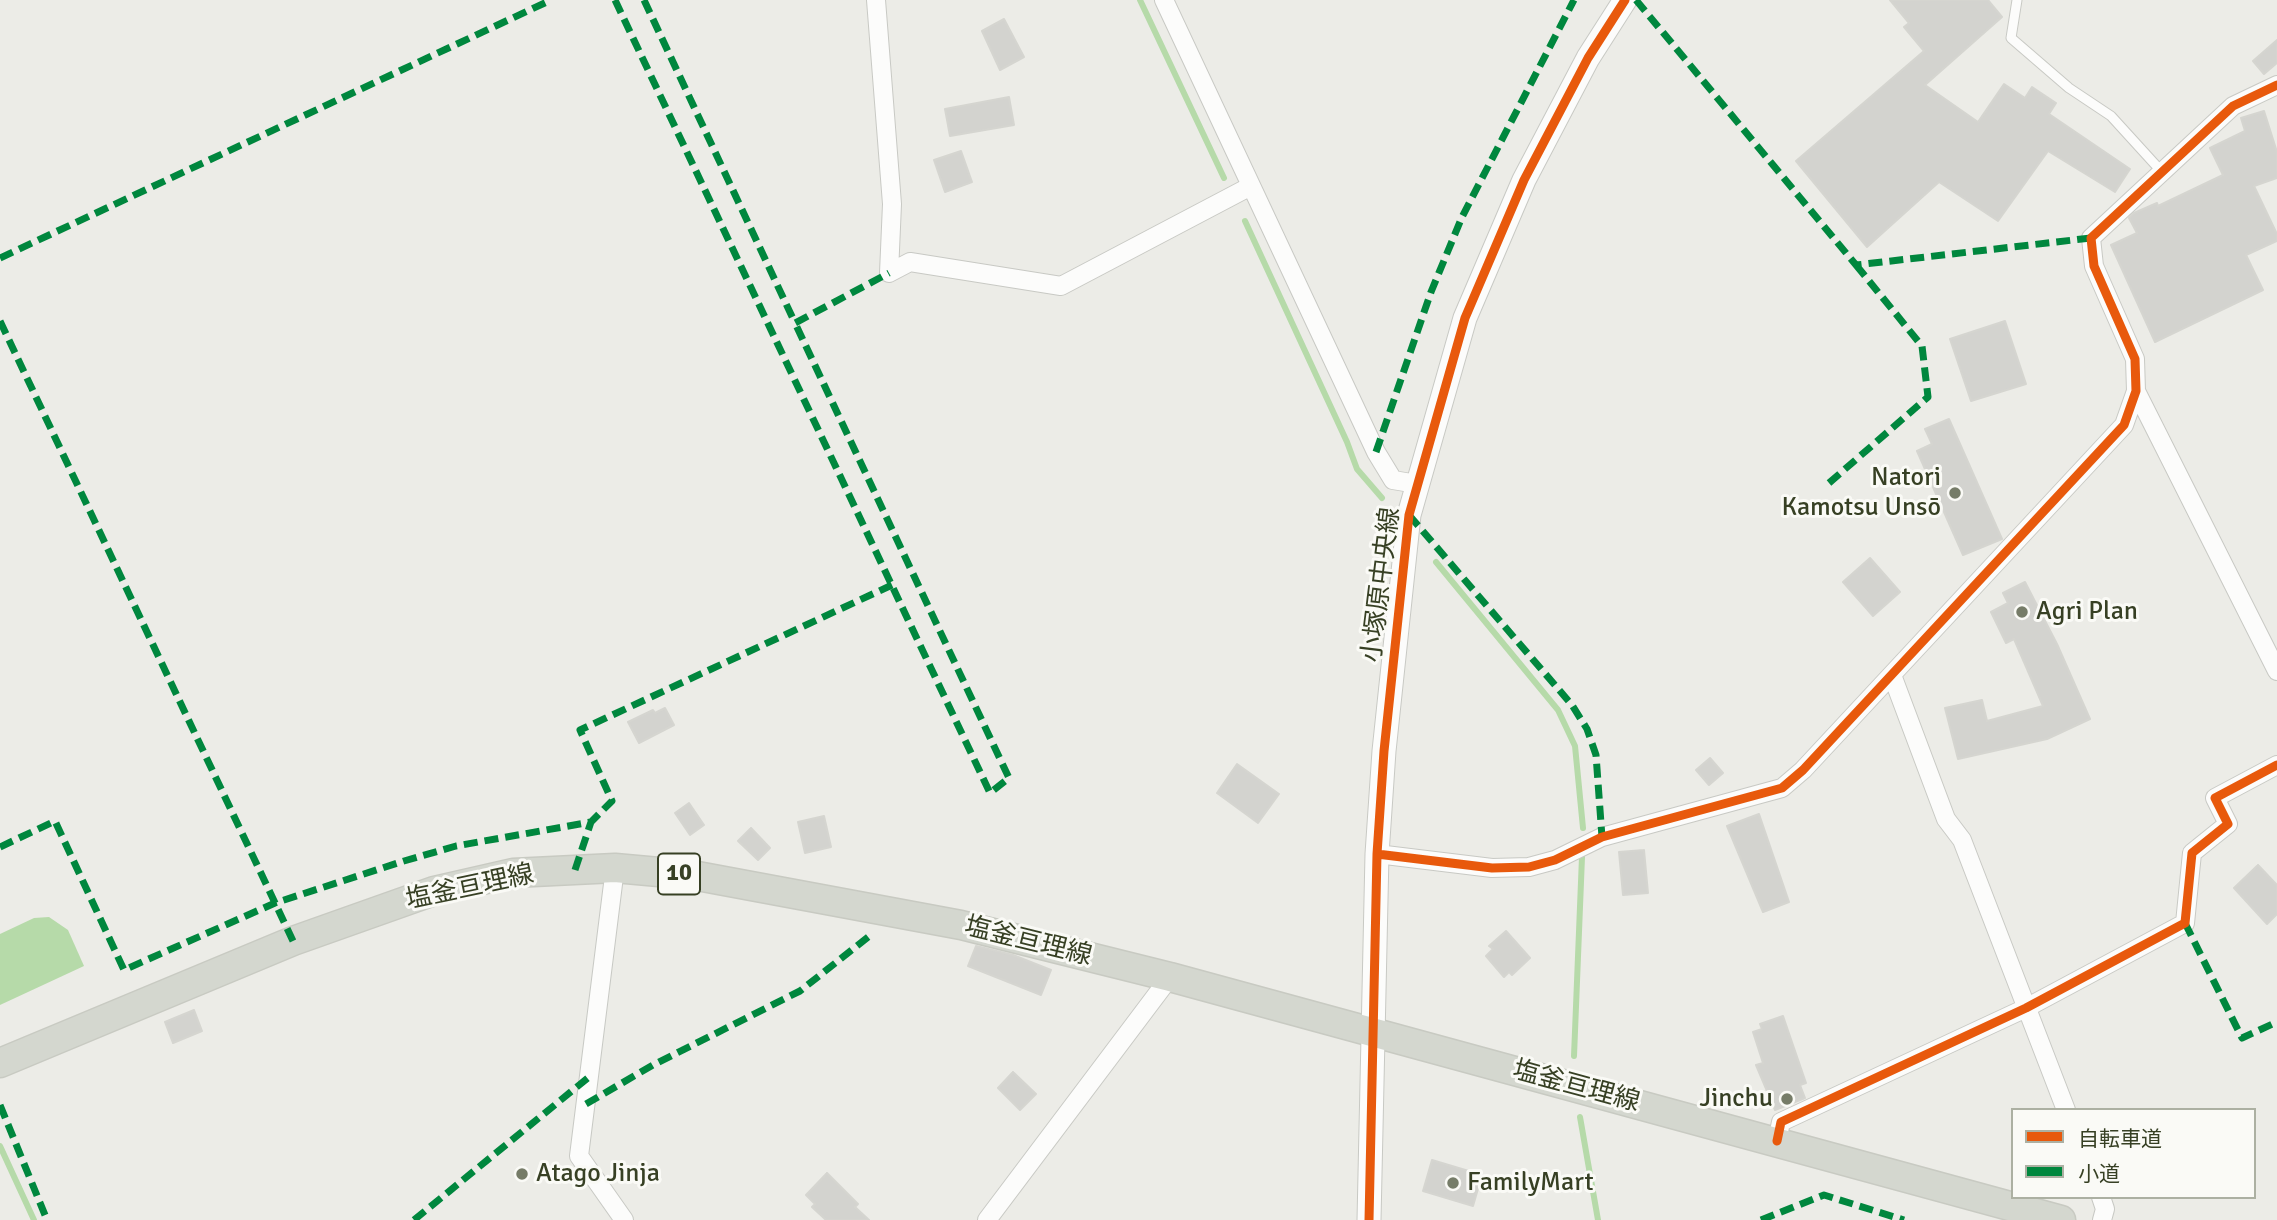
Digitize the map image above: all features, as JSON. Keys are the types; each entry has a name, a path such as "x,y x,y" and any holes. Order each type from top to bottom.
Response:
{"main road":[{"name":"塩釜亘理線","path":"0,1063 293,941 433,891 513,873 614,868 692,875 961,925 1170,977 2061,1220"}],"street":[{"path":"876,0 892,204 889,273 910,262 1061,286 1251,186"},
{"path":"1164,0 1376,452 1393,480 1417,484"},
{"name":"小塚原中央線","path":"1369,1220 1377,854 1409,515 1465,318 1524,180 1588,58 1625,0"},
{"path":"1377,854 1492,868 1529,867 1556,860 1602,837 1782,788 1803,771 2124,425 2136,391 2134,359 2094,266 2091,238 2233,106 2277,85"},
{"path":"2136,391 2277,671"},
{"path":"1892,675 1946,819 1962,840 2065,1108"},
{"path":"1777,1141 1782,1122 2026,1008 2185,923 2192,853 2228,824 2215,798 2277,765"},
{"path":"614,868 579,1156 624,1220"},
{"path":"987,1220 1170,977"},
{"path":"2102,1199 2105,1209 2102,1220"}],"lane":[{"path":"2017,0 2011,38 2069,88 2110,116 2162,172"}],"shaded area":[{"path":"49,917 68,930 84,966 0,1005 0,934 34,918"}],"building":[{"path":"1890,0 1988,0 2002,17 1925,85 1978,122 2004,84 2025,98 2032,87 2056,103 2049,114 2130,169 2115,192 2048,151 1998,221 1939,182 1867,247 1796,161 1924,51 1904,27 1909,23"},
{"path":"1004,19 1024,57 1000,70 982,31"},
{"path":"2277,40 2277,63 2264,74 2253,61"},
{"path":"1009,97 1014,125 950,136 945,109"},
{"path":"2264,111 2277,152 2277,178 2254,186 2277,234 2277,241 2246,255 2263,290 2155,342 2111,245 2137,233 2129,218 2134,213 2157,203 2158,206 2223,175 2210,148 2245,131 2241,118"},
{"path":"961,151 972,182 945,192 934,160"},
{"path":"2005,321 2026,384 1971,401 1950,339"},
{"path":"1949,419 2002,539 1963,555 1917,451 1932,444 1925,429"},
{"path":"1870,558 1900,592 1873,616 1843,582"},
{"path":"2025,582 2057,644 2090,719 2047,739 1958,759 1945,708 1982,700 1987,721 2043,706 2014,639 2006,643 1991,612 2008,603 2003,593"},
{"path":"665,708 674,725 639,743 628,722 653,710 655,713"},
{"path":"1710,758 1723,773 1709,785 1696,770"},
{"path":"1237,764 1279,794 1258,823 1217,793"},
{"path":"689,803 704,825 690,835 675,813"},
{"path":"1759,814 1789,902 1763,912 1727,826"},
{"path":"824,816 831,847 805,853 798,822"},
{"path":"751,828 770,848 758,860 738,841"},
{"path":"1644,850 1648,893 1623,895 1619,852"},
{"path":"2258,865 2277,885 2277,914 2267,924 2234,888"},
{"path":"1506,931 1530,958 1512,975 1509,972 1504,977 1486,956 1493,949 1489,946"},
{"path":"976,946 1013,955 1051,970 1041,995 968,966"},
{"path":"194,1010 202,1031 173,1043 165,1022"},
{"path":"1783,1016 1806,1083 1800,1085 1805,1098 1775,1110 1756,1065 1763,1063 1753,1032 1762,1029 1760,1024"},
{"path":"1013,1072 1036,1094 1020,1110 998,1088"},
{"name":"FamilyMart","path":"1432,1160 1482,1175 1473,1206 1423,1191"},
{"path":"827,1173 858,1204 855,1207 869,1220 826,1220 812,1207 815,1204 806,1195"}],"waterway":[{"path":"1140,0 1224,178"},
{"path":"1245,221 1357,469 1382,498"},
{"path":"1436,562 1558,710 1575,746 1583,828"},
{"path":"1574,1056 1582,857"},
{"path":"1580,1117 1598,1220"},
{"path":"0,1146 34,1220"}],"marked path":[{"path":"0,258 551,0"},
{"path":"615,0 990,793 1009,778 795,323"},
{"path":"644,0 795,323 889,273"},
{"path":"1376,452 1431,292 1462,217 1574,0"},
{"path":"1636,0 1856,265 2091,238"},
{"path":"1829,483 1928,397 1922,346 1856,265"},
{"path":"0,321 293,941"},
{"path":"1409,515 1572,705 1587,729 1596,755 1602,837"},
{"path":"0,847 55,821 124,970 275,903 404,861 456,846 591,822 612,801 580,730 892,585"},
{"path":"575,870 591,822"},
{"path":"2185,923 2242,1038 2277,1022"},
{"path":"586,1104 653,1065 800,991 872,934"},
{"path":"414,1220 589,1077"},
{"path":"0,1105 47,1220"},
{"path":"1761,1220 1824,1195 1904,1220"}],"cycle path":[{"path":"1369,1220 1377,854 1384,751 1409,515 1465,318 1524,180 1588,58 1625,0"},
{"path":"1377,854 1492,868 1529,867 1555,860 1602,837 1782,788 1803,770 2124,425 2136,391 2135,359 2094,266 2091,238 2233,106 2277,85"},
{"path":"1777,1141 1781,1122 2026,1008 2185,923 2192,853 2228,824 2215,798 2277,765"}],"place":[{"name":"Natori Kamotsu Unsō","path":"1955,493"},
{"name":"Agri Plan","path":"2022,612"},
{"name":"Jinchu","path":"1787,1099"},
{"name":"Atago Jinja","path":"522,1174"},
{"name":"FamilyMart","path":"1453,1183"}]}
